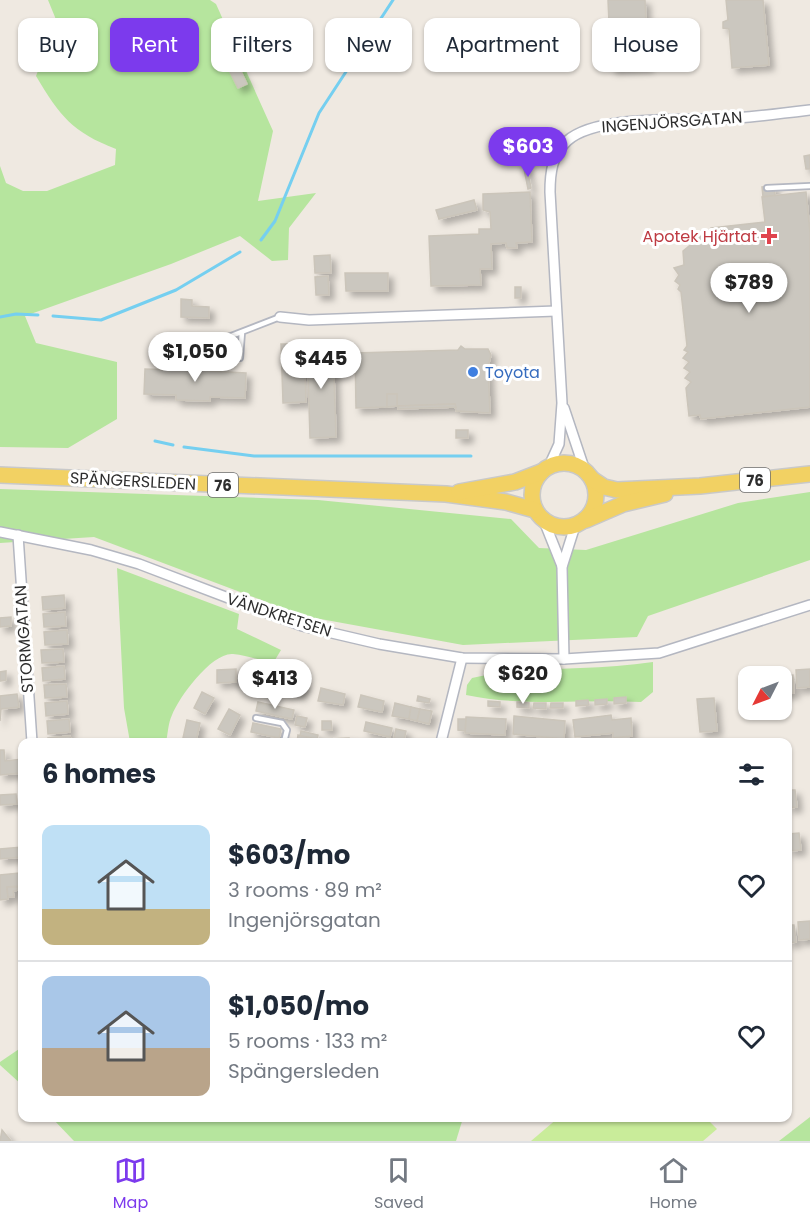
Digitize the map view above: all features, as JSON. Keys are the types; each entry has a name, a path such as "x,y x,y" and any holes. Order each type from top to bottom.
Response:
{"main road":[{"name":"SPÄNGERSLEDEN","path":"446,494 514,482 545,469 568,463 604,487 617,490 700,486 810,474"},
{"path":"539,515 532,490 545,469"},
{"name":"SPÄNGERSLEDEN","path":"0,475 446,494 506,502 539,515 554,526 580,523 623,504 700,486"},
{"path":"580,523 596,501 589,475"}],"street":[{"name":"INGENJÖRSGATAN","path":"545,469 559,444 562,403 550,178 555,159 568,140 594,127 611,123 737,118 810,110"},
{"path":"280,317 309,320 556,311"},
{"name":"INGENJÖRSGATAN","path":"562,403 589,475"},
{"path":"539,515 562,567 564,659"},
{"path":"562,567 580,523"},
{"name":"VÄNDKRETSEN","path":"0,532 91,550 139,564 303,626 380,644 462,658 564,659 659,653 810,605"},
{"name":"STORMGATAN","path":"18,535 32,738"},
{"path":"442,738 462,658"}],"lane":[{"path":"767,188 810,186"},
{"path":"242,332 240,357 219,356 218,341 280,317"},
{"path":"256,718 282,723 287,730 285,738"}],"green space":[{"path":"48,0 210,0 216,4 222,18 211,18 211,72 247,72 273,131 258,201 316,193 289,228 288,260 272,261 240,236 171,264 25,316 36,343 117,362 117,419 68,448 0,447 0,166 6,183 23,191 47,191 115,165 116,149 88,136 68,121 52,102 36,76 38,72 98,72 98,18 55,18"},
{"path":"0,489 318,500 511,519 539,548 586,550 738,503 810,492 810,560 648,616 637,637 463,645 304,616 94,537 0,543"},
{"path":"117,568 239,614 237,629 281,650 275,660 233,654 216,660 197,677 176,707 167,738 129,738 124,708"},
{"path":"653,662 653,692 641,702 531,702 466,695 467,685 472,678 494,674"},
{"path":"18,1050 18,1081 0,1065 0,1062"},
{"path":"810,1117 810,1141 779,1141"},
{"path":"56,1122 462,1122 456,1141 74,1141"},
{"path":"553,1122 710,1122 717,1129 703,1141 531,1141"}],"building":[{"path":"608,0 645,0 646,18 609,18"},
{"path":"726,0 763,0 769,65 732,68 729,29 723,28 723,22 728,20"},
{"path":"230,72 241,72 247,84 238,88"},
{"path":"810,155 810,169 806,169 804,156"},
{"path":"527,168 531,188 528,189 524,169"},
{"path":"774,186 775,196 763,197 762,187"},
{"path":"530,192 532,242 516,243 517,248 507,248 506,243 491,244 492,269 480,269 481,285 431,286 429,236 479,234 479,229 491,229 490,212 483,210 483,194"},
{"path":"806,192 810,232 810,407 701,419 700,415 689,416 686,388 691,382 685,378 690,372 684,368 689,362 683,358 688,352 684,350 687,346 681,292 678,289 680,285 675,281 679,275 674,268 684,265 683,251 711,228 765,222 762,197"},
{"path":"474,200 477,210 439,219 436,210"},
{"path":"330,255 331,273 315,273 314,256"},
{"path":"345,273 388,273 388,291 346,291"},
{"path":"328,276 329,295 316,295 315,277"},
{"path":"515,287 521,287 521,298 515,298"},
{"path":"181,299 192,300 192,306 209,307 209,318 181,317"},
{"path":"307,343 333,343 336,437 310,438"},
{"path":"281,344 304,344 306,402 283,403"},
{"path":"461,346 465,349 488,349 491,355 488,367 490,413 456,411 455,404 397,406 397,394 387,394 387,407 356,408 355,353 458,350"},
{"path":"177,366 212,367 211,371 246,373 245,398 210,397 210,401 176,400 176,395 144,394 145,369 177,370"},
{"path":"387,394 397,394 397,406 387,407"},
{"path":"455,404 456,407 398,409 398,406"},
{"path":"456,430 468,430 468,438 456,438"},
{"path":"64,595 65,608 43,610 42,597"},
{"path":"65,612 66,626 44,627 43,614"},
{"path":"11,617 11,626 0,627 0,618"},
{"path":"67,630 68,644 45,645 44,632"},
{"path":"63,649 64,662 42,663 41,650"},
{"path":"64,666 65,679 43,681 42,668"},
{"path":"265,667 265,680 244,681 244,668"},
{"path":"236,669 236,682 217,683 217,670"},
{"path":"810,669 810,687 797,688 796,670"},
{"path":"6,671 6,680 0,681 0,672"},
{"path":"792,675 794,693 792,693"},
{"path":"289,676 306,684 300,696 283,687"},
{"path":"66,684 67,697 45,698 44,685"},
{"path":"321,688 345,694 343,705 318,701"},
{"path":"202,692 214,698 205,714 194,708"},
{"path":"17,694 19,707 1,709 0,721 0,696"},
{"path":"361,695 384,701 382,712 358,707"},
{"path":"418,696 430,699 429,703 417,701"},
{"path":"626,697 626,703 614,704 614,698"},
{"path":"714,698 717,731 700,732 697,699"},
{"path":"607,699 607,704 595,705 595,700"},
{"path":"588,700 589,705 576,706 576,701"},
{"path":"67,701 68,714 46,716 45,703"},
{"path":"488,701 500,702 500,707 488,706"},
{"path":"258,702 294,710 292,719 256,711"},
{"path":"517,702 529,703 529,708 517,707"},
{"path":"395,703 411,707 409,719 392,716"},
{"path":"534,703 546,703 546,709 533,708"},
{"path":"551,703 563,703 563,708 550,708"},
{"path":"411,707 420,709 417,721 409,719"},
{"path":"229,709 240,715 230,735 218,729"},
{"path":"420,709 432,711 429,724 417,721"},
{"path":"611,715 612,720 631,718 632,736 613,738 613,733 575,737 573,720"},
{"path":"297,716 307,718 305,727 295,725"},
{"path":"514,716 565,721 564,738 513,734"},
{"path":"466,717 506,719 505,735 465,733"},
{"path":"69,719 70,732 48,734 47,721"},
{"path":"458,719 466,719 465,731 458,730"},
{"path":"187,720 200,723 197,738 183,738"},
{"path":"322,721 331,721 332,730 322,730"},
{"path":"366,722 392,728 390,737 364,731"},
{"path":"253,723 281,729 279,738 251,732"},
{"path":"396,729 406,731 404,738 394,738"},
{"path":"301,731 318,735 317,738 300,736"},
{"path":"0,750 4,750 5,761 18,759 18,773 0,775"},
{"path":"792,790 795,790 797,807 792,808"},
{"path":"16,794 17,804 0,805 0,795"},
{"path":"799,833 801,850 792,851 792,834"},
{"path":"18,847 18,857 0,859 0,849"},
{"path":"18,873 18,886 7,887 8,899 0,900 0,875"},
{"path":"7,887 18,887 18,890 13,891 14,897 8,897"},
{"path":"810,921 810,939 799,940 798,922"},
{"path":"792,925 794,925 796,942 792,942"},
{"path":"2,1130 11,1141 0,1141"}],"waterway":[{"path":"261,240 275,221 319,113 393,0"},
{"path":"53,316 101,320 176,290 240,252"},
{"path":"0,317 16,314 38,315"},
{"path":"155,441 173,445"},
{"path":"184,447 254,456 471,456"}],"place":[{"name":"Apotek Hjärtat","path":"769,236"},
{"name":"Toyota","path":"473,372"}]}
